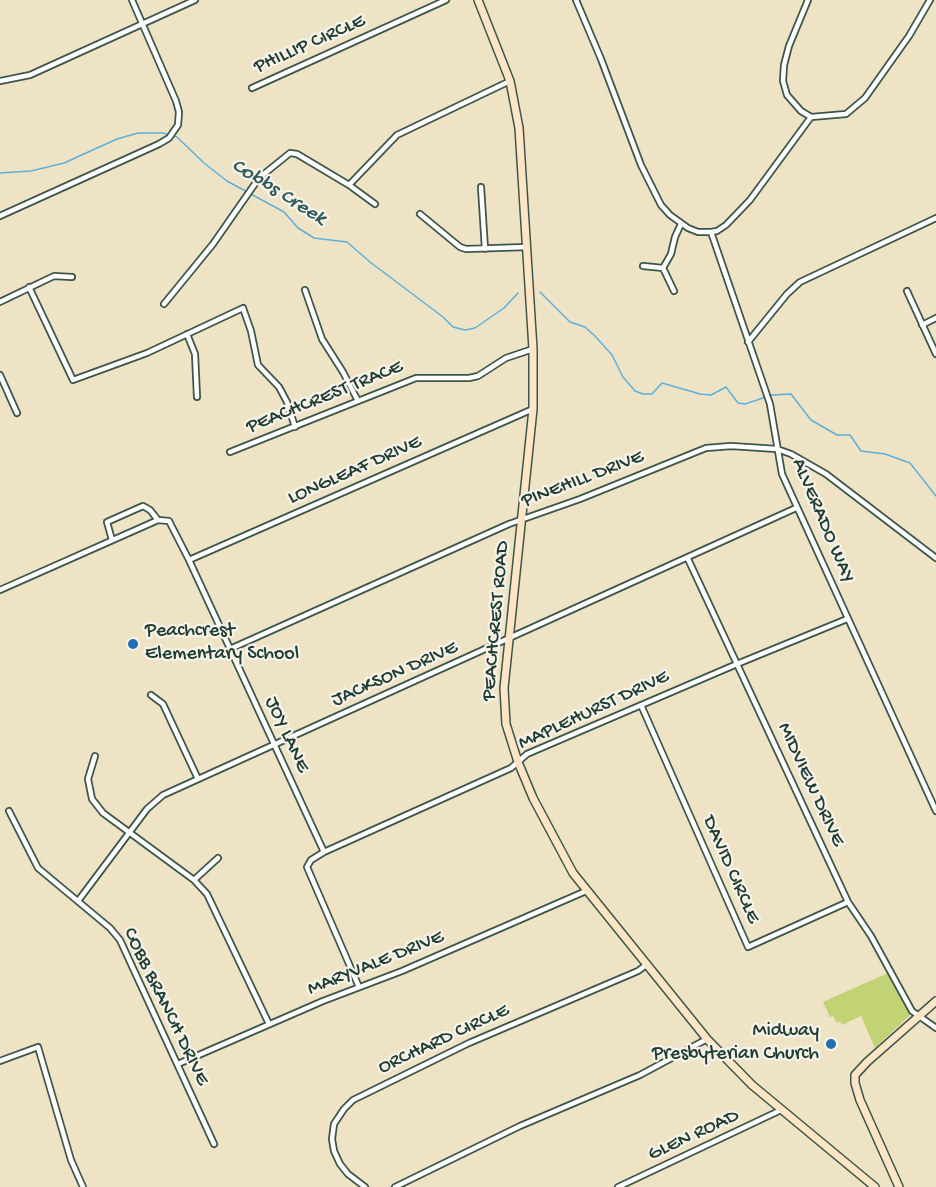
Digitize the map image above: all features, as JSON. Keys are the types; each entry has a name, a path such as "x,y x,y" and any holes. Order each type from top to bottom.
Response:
{"street":[{"path":"0,216 140,153 169,138 178,125 179,112 176,100 132,0"},
{"path":"0,81 30,75 195,0"},
{"name":"PHILLIP CIRCLE","path":"252,88 446,0"},
{"name":"PEACHCREST ROAD","path":"478,0 510,81 519,128 533,349 533,409 523,520 508,640 504,702 506,724 518,762 533,798 564,859 586,891 707,1039 781,1110 875,1187"},
{"path":"576,0 601,58 641,165 661,205 681,224 698,232 717,231 726,225 750,200 811,117"},
{"path":"808,0 789,46 783,81 787,95 801,111 811,117 846,114 865,98 909,36 930,0"},
{"path":"349,185 397,135 510,81"},
{"path":"164,304 213,244 259,178 290,153 297,154 349,185 375,204"},
{"path":"481,187 486,249"},
{"path":"420,214 448,240 460,247 486,249 527,247"},
{"path":"748,342 787,294 800,282 936,218"},
{"path":"663,267 671,254 681,224"},
{"name":"ALVERADO WAY","path":"711,232 770,404 782,474 936,811"},
{"path":"643,266 663,267"},
{"path":"663,267 674,291"},
{"path":"0,302 54,276 72,277"},
{"path":"30,287 73,381 110,365 147,353 243,308 251,331 258,365 279,387 296,427"},
{"path":"305,290 322,339 358,401"},
{"path":"907,291 936,354"},
{"path":"922,325 936,318"},
{"path":"187,334 195,354 197,398"},
{"name":"PEACHCREST TRACE","path":"230,452 416,378 478,376 506,358 533,349"},
{"path":"0,375 17,412"},
{"name":"LONGLEAF DRIVE","path":"189,560 533,409"},
{"name":"PINEHILL DRIVE","path":"230,649 509,524 580,499 706,448 731,446 777,449 791,454 826,474 936,558"},
{"path":"0,590 158,520 150,510 142,506 107,522 112,540"},
{"name":"JACKSON DRIVE","path":"78,901 147,809 157,800 198,779 796,508"},
{"name":"JOY LANE","path":"158,520 169,521 189,560 324,852"},
{"name":"MIDVIEW DRIVE","path":"688,558 848,902 871,936 912,1011 936,1028"},
{"name":"MAPLEHURST DRIVE","path":"324,852 511,768 526,754 847,619"},
{"path":"151,695 163,704 198,779"},
{"name":"DAVID CIRCLE","path":"641,705 748,947 848,902"},
{"path":"95,756 88,779 92,799 103,813 194,880 207,894 269,1024"},
{"name":"COBB BRANCH DRIVE","path":"9,811 38,868 110,928 120,940 214,1144"},
{"path":"324,852 311,860 307,867 358,987"},
{"path":"194,880 218,858"},
{"name":"MARYVALE DRIVE","path":"178,1064 358,987 402,971 586,891"},
{"name":"ORCHARD CIRCLE","path":"365,1187 348,1174 340,1164 332,1139 334,1124 353,1100 469,1042 639,971 646,965"},
{"path":"899,1187 860,1100 855,1076 867,1062 936,1001"},
{"path":"395,1187 519,1126 640,1075 707,1039"},
{"path":"0,1061 38,1047 71,1160 83,1187"},
{"name":"GLEN ROAD","path":"618,1187 781,1110"}],"green space":[{"path":"888,973 910,1015 875,1048 861,1016 842,1025 840,1021 837,1023 833,1016 830,1017 823,1002"}],"waterway":[{"name":"Cobbs Creek","path":"0,173 31,171 64,163 117,139 138,133 163,133 177,137 227,181 284,212 298,228 314,238 347,242 453,327 465,330 475,328 504,308 518,293"},
{"name":"Cobbs Creek","path":"540,292 570,322 585,327 595,336 612,355 623,377 635,391 652,394 662,383 711,395 726,387 738,403 745,404 772,395 791,394 811,420 837,435 850,435 861,451 885,454 910,463 936,496"}],"place":[{"name":"Peachcrest Elementary School","path":"133,644"},
{"name":"Midway Presbyterian Church","path":"831,1044"}]}
